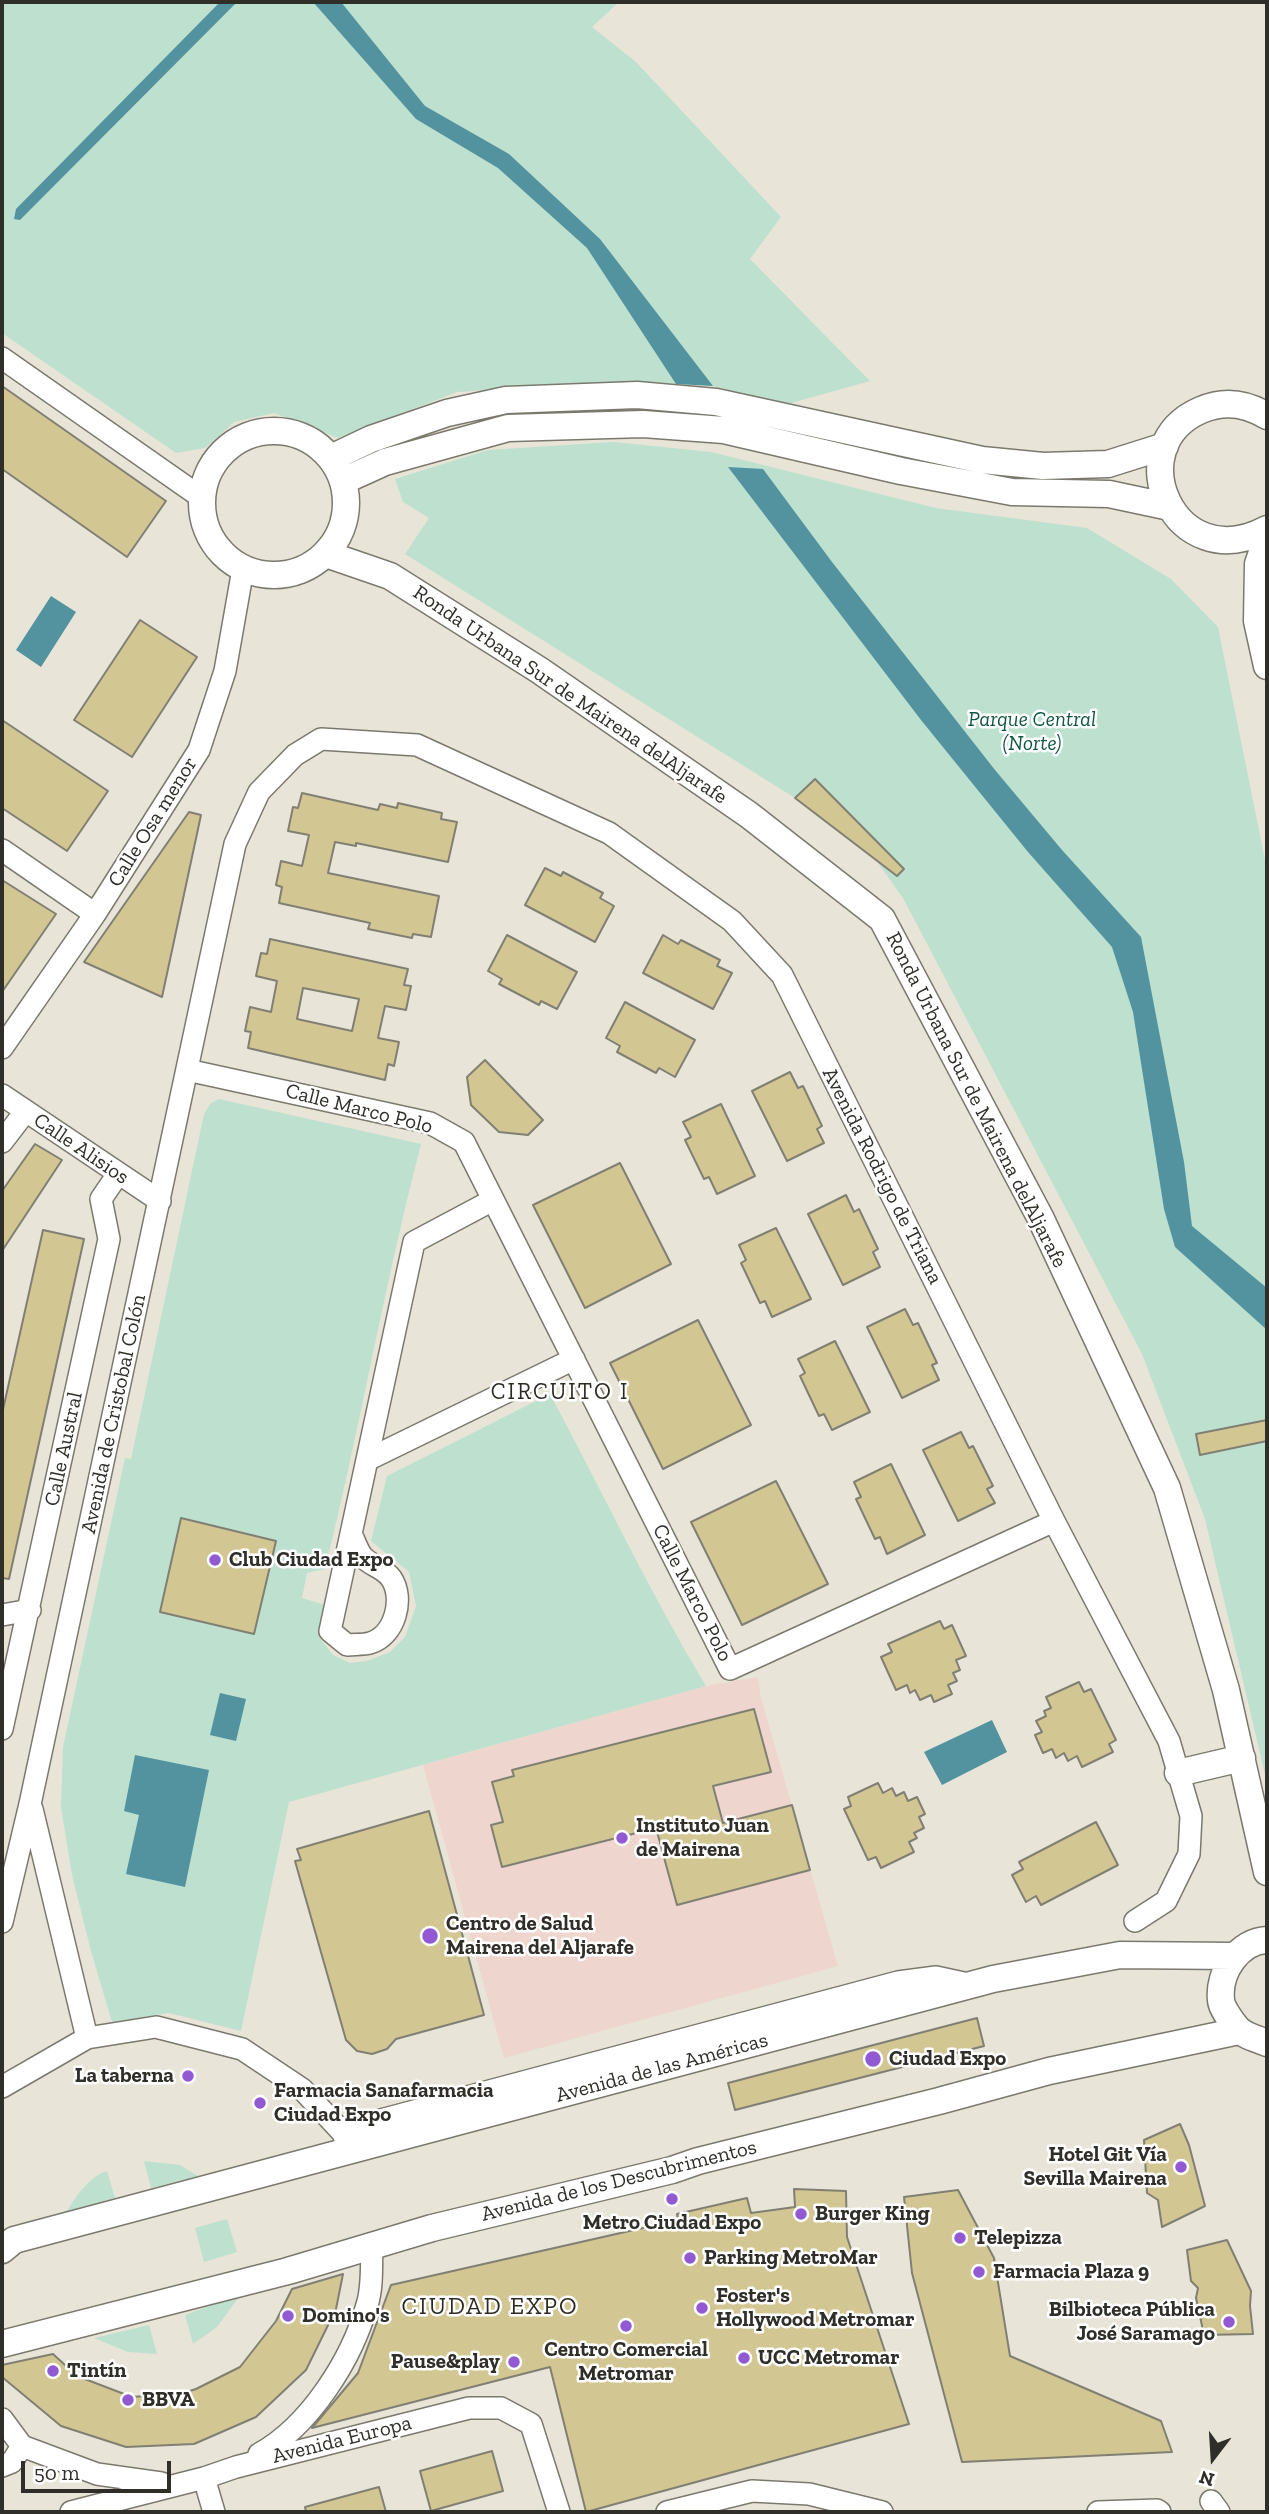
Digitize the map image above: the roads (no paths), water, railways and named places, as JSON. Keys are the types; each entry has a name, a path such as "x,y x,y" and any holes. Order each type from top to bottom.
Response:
{"street":[{"path":"2,358 202,498"},
{"path":"337,469 371,439 447,413 506,400 637,395 716,402 982,460 1043,466 1108,464 1165,446"},
{"path":"1267,416 1255,409 1234,403 1212,405 1192,414 1176,427 1165,446 1160,467 1161,488 1170,507 1185,525 1205,537 1228,541 1251,537 1267,528"},
{"path":"337,469 385,462 508,428 643,424 724,430 901,471 1012,492 1109,494 1170,507"},
{"path":"285,431 304,437 325,451 337,469 346,488 345,524 333,547 326,554 293,574 267,576 243,569 218,549 207,531 201,506 204,482 216,460 236,442 260,432 285,431"},
{"path":"1267,538 1258,564 1257,621 1267,666"},
{"name":"Ronda Urbana Sur de Mairena delAljarafe","path":"326,554 390,576 539,670 749,815 881,919 1040,1217 1167,1488 1226,1690 1267,1872"},
{"name":"Calle Osa menor","path":"2,1048 95,914 199,750 225,671 243,569"},
{"name":"Avenida Rodrigo de Triana","path":"259,792 295,755 321,738 417,745 609,833 732,921 782,975 1054,1521 1169,1741 1191,1816 1189,1854 1166,1901 1135,1922"},
{"name":"Avenida de Cristobal Colón","path":"87,2038 30,1804 235,844 259,792"},
{"path":"2,850 95,914"},
{"name":"Calle Marco Polo","path":"187,1070 430,1123 464,1142 730,1669 1054,1521"},
{"name":"Calle Alisios","path":"2,1095 160,1202"},
{"path":"2,1142 25,1112"},
{"name":"Calle Austral","path":"2,1728 109,1240 101,1199 118,1174"},
{"path":"351,1534 363,1558 380,1568 391,1579 397,1592 396,1613 389,1629 372,1643 347,1645 330,1631 414,1242 493,1200"},
{"path":"367,1460 573,1359"},
{"path":"2,1615 30,1610"},
{"path":"1178,1773 1242,1758"},
{"path":"2,1922 30,1804"},
{"path":"11,1882 22,1873 31,1871 42,1875 51,1888"},
{"path":"1267,1940 1257,1941 1234,1956 1223,1978 1220,2002 1239,2031 1267,2043"},
{"name":"Avenida de las Américas","path":"2,2249 14,2240 138,2208 351,2136 1040,1969 1120,1955 1234,1956"},
{"path":"2,2087 87,2038 156,2027 242,2049 302,2089 351,2136"},
{"name":"Avenida de los Descubrimentos","path":"2,2344 288,2271 432,2228 672,2170 698,2161 1049,2071 1239,2031"},
{"path":"236,2467 278,2444 315,2404 349,2355 368,2302 372,2246"},
{"name":"Avenida Europa","path":"71,2512 175,2483 204,2478 236,2467 469,2409 502,2407 531,2424 559,2512"},
{"path":"2,2419 22,2446 97,2474 148,2482 175,2483"},
{"path":"2,2466 12,2462 22,2446"},
{"path":"204,2478 214,2512"},
{"path":"667,2512 752,2491 809,2494 883,2512"},
{"path":"1098,2512 1160,2512"}],"water":[{"path":"220,2 237,2 20,220 14,219 16,209"},
{"path":"313,2 341,2 425,106 509,154 600,239 713,386 676,384 587,248 498,168 416,119"},
{"path":"728,467 763,469 832,562 995,770 1062,850 1141,937 1184,1162 1192,1226 1267,1288 1267,1330 1175,1247 1164,1209 1133,1012 1112,947 1028,852 921,720"},
{"path":"51,596 76,612 41,667 16,650"},
{"path":"220,1693 246,1699 236,1741 210,1735"},
{"path":"992,1720 1007,1752 942,1785 924,1752"},
{"path":"135,1755 209,1770 185,1887 126,1874 139,1815 124,1811"}],"place":[{"name":"Club Ciudad Expo","path":"215,1560"},
{"name":"Instituto Juan de Mairena","path":"622,1838"},
{"name":"Centro de Salud Mairena del Aljarafe","path":"430,1936"},
{"name":"Ciudad Expo","path":"873,2059"},
{"name":"La taberna","path":"188,2076"},
{"name":"Farmacia Sanafarmacia Ciudad Expo","path":"260,2103"},
{"name":"Hotel Git Vía Sevilla Mairena","path":"1181,2167"},
{"name":"Metro Ciudad Expo","path":"672,2199"},
{"name":"Burger King","path":"801,2214"},
{"name":"Telepizza","path":"960,2238"},
{"name":"Parking MetroMar","path":"690,2258"},
{"name":"Farmacia Plaza 9","path":"979,2272"},
{"name":"Foster's Hollywood Metromar","path":"702,2308"},
{"name":"Domino's","path":"288,2316"},
{"name":"Bilbioteca Pública José Saramago","path":"1229,2322"},
{"name":"Centro Comercial Metromar","path":"626,2326"},
{"name":"UCC Metromar","path":"744,2358"},
{"name":"Pause&play","path":"514,2362"},
{"name":"Tintín","path":"53,2371"},
{"name":"BBVA","path":"128,2400"}],"district":[{"name":"CIRCUITO I","path":"560,1392"},
{"name":"CIUDAD EXPO","path":"490,2307"}],"park label":[{"name":"Parque Central (Norte)","path":"1032,732"}]}
